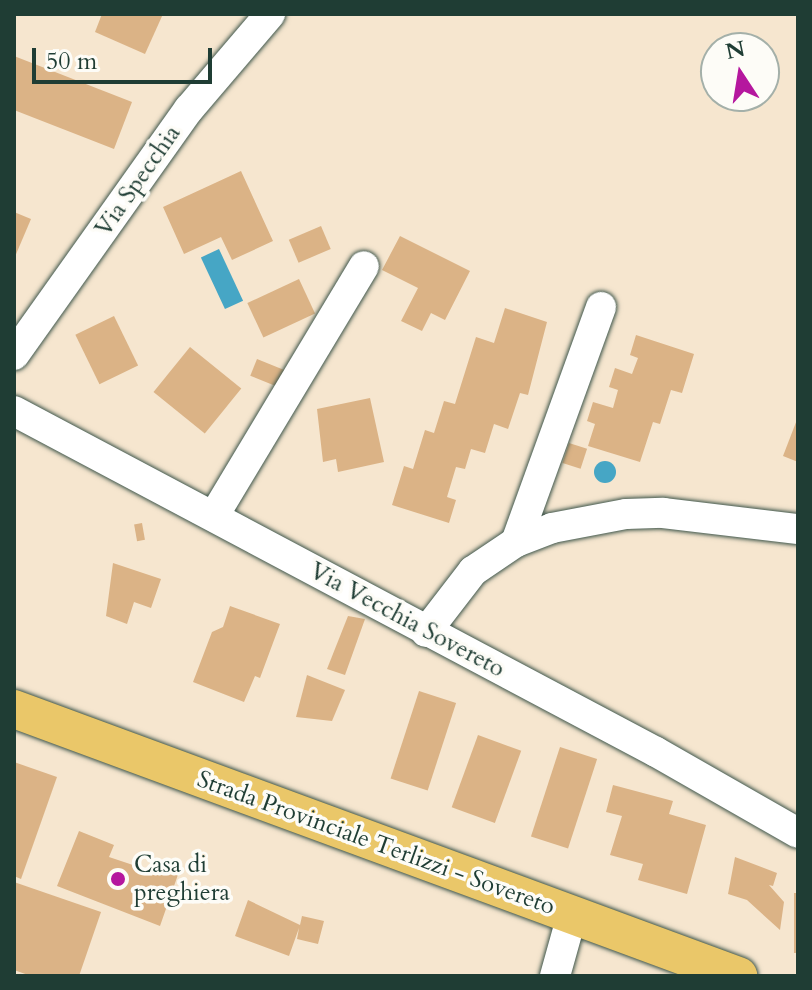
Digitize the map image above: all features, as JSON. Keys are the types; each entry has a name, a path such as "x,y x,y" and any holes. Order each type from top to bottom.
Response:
{"main road":[{"name":"Strada Provinciale Terlizzi - Sovereto","path":"14,709 738,976"}],"street":[{"name":"Via Specchia","path":"14,355 189,109 270,14"},
{"path":"215,514 364,266"},
{"path":"516,542 601,307"},
{"name":"Via Vecchia Sovereto","path":"14,411 215,514 426,632 656,752 798,833"},
{"path":"426,632 473,571 516,542 552,528 626,514 723,517 798,529"},
{"path":"555,976 572,915"}],"water":[{"path":"219,249 243,301 225,309 201,257"},
{"path":"601,461 609,461 616,472 609,483 601,483 594,476 594,468"}],"building":[{"path":"102,14 163,14 145,54 95,32"},
{"path":"14,56 132,102 114,149 14,110"},
{"path":"241,171 273,241 232,260 221,237 184,254 163,207"},
{"path":"14,212 31,219 14,259"},
{"path":"321,226 331,249 299,263 289,240"},
{"path":"400,236 470,271 445,320 431,313 422,331 401,321 418,288 382,270"},
{"path":"299,279 315,313 263,338 247,303"},
{"path":"505,308 547,322 528,395 520,393 508,429 494,424 485,453 471,449 465,469 456,467 447,497 456,500 449,523 392,505 404,466 413,469 425,430 434,433 444,401 455,404 476,337 494,343"},
{"path":"114,316 138,365 99,384 75,335"},
{"path":"636,335 694,354 682,393 671,390 660,424 653,422 640,462 588,446 595,424 587,421 593,402 613,408 618,390 609,387 615,368 632,374 638,358 630,355"},
{"path":"190,347 241,389 205,434 153,392"},
{"path":"257,359 287,371 280,388 250,376"},
{"path":"370,398 384,462 338,472 336,459 323,462 317,409"},
{"path":"798,417 798,462 783,456"},
{"path":"569,443 587,449 581,469 563,463"},
{"path":"142,523 145,540 137,541 134,524"},
{"path":"113,563 161,579 151,608 134,602 127,624 106,616"},
{"path":"230,606 280,624 260,678 255,676 244,702 193,682 212,632 223,627"},
{"path":"348,616 365,619 345,675 327,669"},
{"path":"307,675 345,690 332,721 296,717"},
{"path":"419,691 456,703 428,791 391,778"},
{"path":"478,735 521,751 495,823 452,807"},
{"path":"560,747 597,759 568,848 531,836"},
{"path":"14,762 57,777 21,879 14,876"},
{"path":"613,785 673,801 669,814 706,825 687,894 638,880 643,864 610,855 622,816 606,812"},
{"name":"Casa di preghiera","path":"79,831 114,845 109,857 154,872 159,859 181,866 160,926 57,886"},
{"path":"735,857 777,873 773,886 769,885 784,902 780,930 747,900 728,894"},
{"path":"14,882 101,912 79,976 31,976 14,970"},
{"path":"794,893 798,893 798,953 794,953"},
{"path":"248,900 300,925 302,916 324,921 318,944 297,939 299,928 289,956 235,936"}],"place":[{"name":"Casa di preghiera","path":"118,879"}]}
